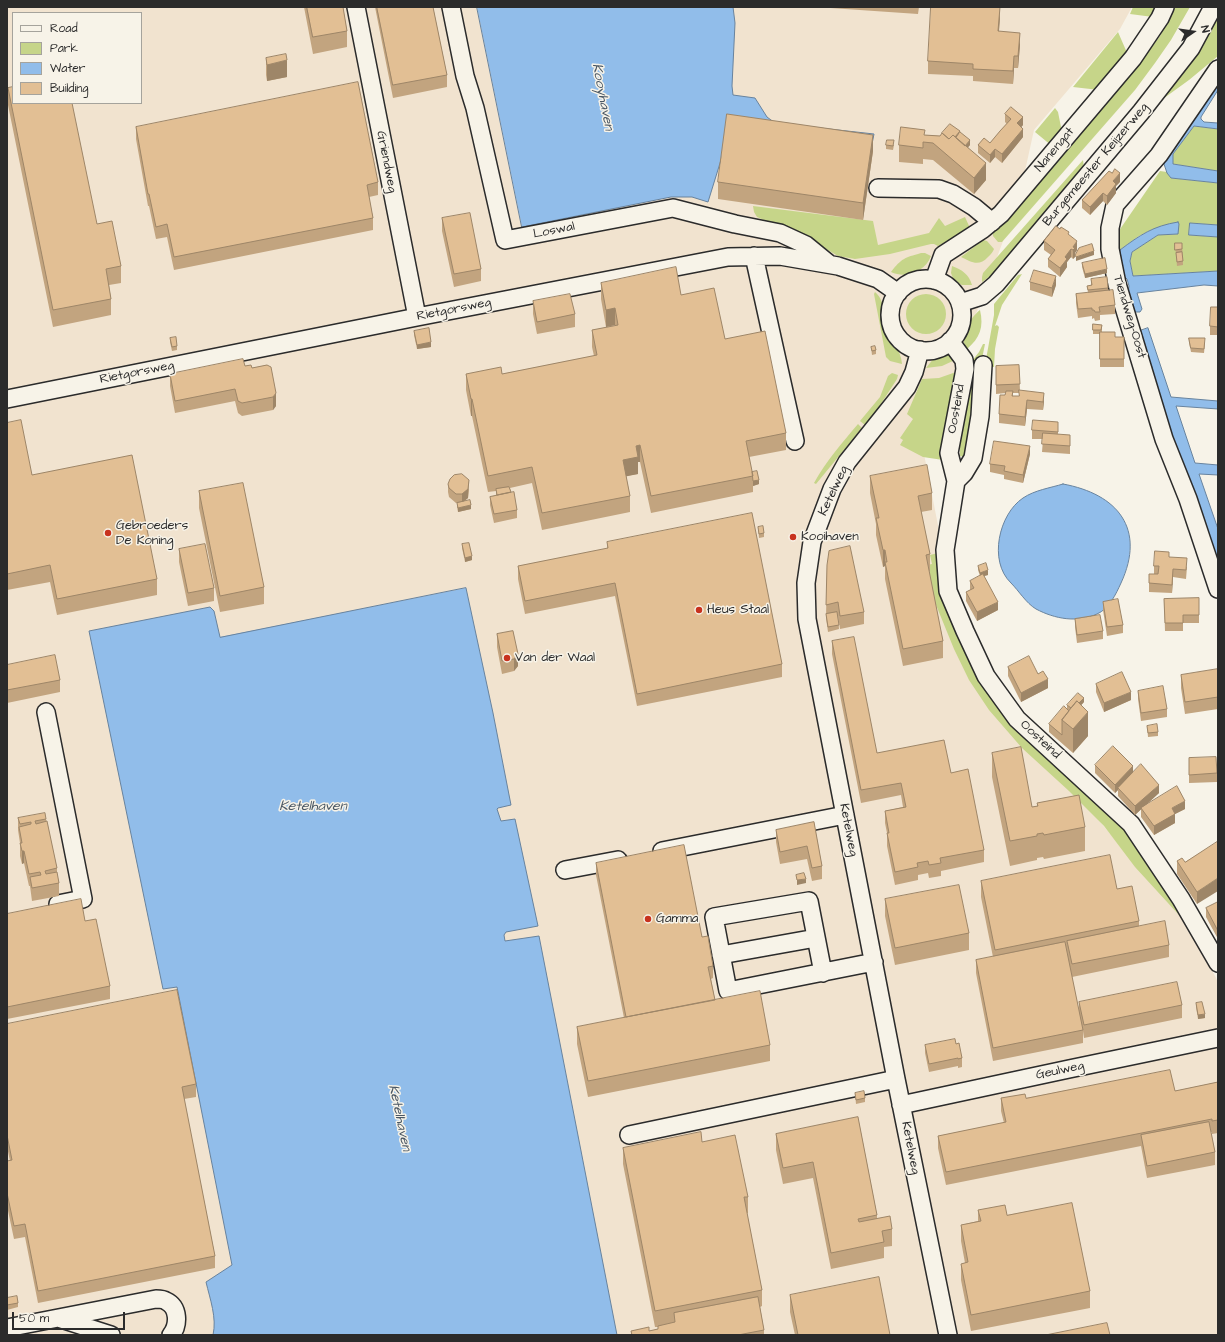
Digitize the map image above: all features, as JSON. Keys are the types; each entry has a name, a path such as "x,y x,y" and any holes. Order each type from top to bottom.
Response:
{"street":[{"name":"Griendweg","path":"356,7 417,317"},
{"name":"Loswal","path":"451,7 465,76 475,108 505,240 674,208 735,224 780,233 806,245 829,264"},
{"name":"Nanengat","path":"934,280 943,255 983,229 1001,214 1133,58 1160,18 1165,7"},
{"name":"Burgemeester Keijzerweg","path":"960,303 982,296 996,284 1141,112 1191,48 1213,7"},
{"name":"Tiendweg-Oost","path":"1218,69 1159,156 1115,205 1110,228 1110,249 1117,284 1164,439 1188,499 1218,588"},
{"path":"878,188 939,189 953,194 974,207 992,222"},
{"path":"754,256 795,440"},
{"name":"Rietgorsweg","path":"7,399 417,317 728,257 780,256 829,264 878,279 898,293"},
{"path":"927,279 940,282 954,292 960,303 962,316 958,330 950,341 944,346 936,349 920,350 910,346 902,340 893,328 891,307 898,293 914,281 927,279"},
{"name":"Oosteind","path":"950,341 964,360 965,369 949,453 956,481 945,550 948,591 965,631 986,676 1017,719 1131,824 1181,899 1218,963"},
{"name":"Ketelweg","path":"920,350 914,372 907,387 846,462 832,489 812,542 806,583 807,619 896,1079 948,1335"},
{"name":"Oosteind","path":"956,481 964,473 973,458 980,416 983,365"},
{"path":"45,907 83,899 46,712"},
{"path":"565,870 845,815"},
{"path":"823,973 809,901 714,917 728,991 823,973 874,962"},
{"path":"721,955 816,938"},
{"name":"Geulweg","path":"902,1105 1218,1038"},
{"path":"629,1135 896,1079"},
{"path":"7,1328 156,1299 165,1300 176,1312 177,1323 171,1335"},
{"path":"59,1319 111,1335"}],"shaded area":[{"path":"7,7 1132,7 1120,29 1034,130 1019,198 924,454 965,663 1192,930 1218,982 1218,1335 7,1335"}],"green space":[{"path":"1133,7 1158,7 1153,17 1130,14"},
{"path":"1175,7 1190,7 1171,40 1135,90 1002,242 998,242 993,236 993,233 1008,218 1134,71 1160,36"},
{"path":"1218,18 1218,56 1160,101 1191,61"},
{"path":"1118,32 1128,55 1099,90 1073,87"},
{"path":"1055,108 1058,112 1062,132 1052,146 1035,132"},
{"path":"1194,126 1218,129 1218,171 1173,164 1173,154"},
{"path":"1083,160 1084,168 1003,264 982,282 983,273"},
{"path":"1160,171 1167,172 1171,178 1218,183 1218,225 1190,223 1189,235 1218,237 1218,271 1133,276 1130,261 1132,252 1158,235 1178,234 1153,229 1139,236 1120,250 1119,254 1116,235"},
{"path":"753,206 873,221 878,245 929,233 939,218 945,226 965,217 970,228 938,246 931,244 890,254 855,259 838,256 816,243 757,217"},
{"path":"983,240 987,241 994,249 985,260 975,263 961,257"},
{"path":"921,253 931,256 928,262 920,270 903,275 891,272 904,259"},
{"path":"952,266 965,273 972,285 962,285 954,281 951,273"},
{"path":"1022,274 1002,305 995,326 997,325 999,327 995,349 994,367 985,365 994,315 994,304 1018,275"},
{"path":"875,292 881,300 885,327 898,349 902,364 890,361 886,357 874,294"},
{"path":"930,294 937,297 943,303 946,314 945,322 937,331 930,334 922,334 915,331 907,322 906,310 909,303 918,295"},
{"path":"980,310 980,332 975,341 967,349 964,339 966,328 972,318"},
{"path":"983,344 985,344 981,364 971,447 964,457 960,456 960,437 972,361"},
{"path":"944,354 950,355 955,360 942,366 926,368 934,358"},
{"path":"956,372 942,446 943,460 923,457 900,445 903,440 900,438 913,419 907,414 922,379 939,378"},
{"path":"892,373 898,375 897,379 875,413 865,425 860,421 880,397 888,376"},
{"path":"858,424 862,428 816,484 814,483 840,445"},
{"path":"946,551 972,658 1109,810 1138,846 1190,927 1135,867 1104,826 1069,791 1022,748 989,710 969,680 954,649 934,600 927,565 932,564 930,555"}],"water":[{"name":"Kooyhaven","path":"477,7 733,7 735,23 732,86 733,95 755,98 767,117 775,123 874,134 870,154 729,134 708,202 692,197 671,197 522,227"},
{"path":"1218,84 1218,90 1201,119 1204,122 1218,123 1218,129 1194,126 1173,154 1173,164 1218,171 1218,183 1171,178 1167,173 1164,164 1169,153"},
{"path":"1178,222 1178,234 1158,235 1132,252 1130,261 1133,276 1218,271 1218,286 1204,285 1137,293 1142,309 1140,312 1133,312 1128,295 1129,286 1127,279 1123,275 1120,250 1147,232 1161,226"},
{"path":"1190,223 1218,225 1218,237 1189,235"},
{"path":"1148,328 1171,397 1218,401 1218,409 1176,406 1195,463 1218,465 1218,475 1199,474 1218,529 1218,567 1199,515 1197,499 1185,479 1153,375 1152,367 1148,361 1137,332"},
{"path":"1063,484 1082,489 1099,496 1112,505 1122,517 1128,531 1130,546 1128,564 1117,592 1105,609 1089,617 1066,619 1036,609 1011,583 1004,574 1000,563 998,551 999,538 1008,515 1015,505 1032,493"},
{"name":"Ketelhaven","path":"466,588 511,805 497,809 501,821 515,819 538,926 506,932 504,935 505,941 539,936 617,1335 213,1335 214,1315 206,1282 232,1265 177,987 163,989 89,631 210,607 214,611 220,637"}],"building":[{"path":"307,7 343,7 347,31 313,37"},
{"path":"377,7 433,7 447,75 393,85"},
{"path":"931,7 1000,7 998,31 1020,33 1018,56 1014,56 1013,71 973,69 973,64 928,61"},
{"path":"286,54 287,60 267,65 266,58"},
{"path":"358,82 378,182 367,185 373,218 174,257 167,224 156,227 148,194 136,127"},
{"path":"12,87 12,104 72,104 97,224 112,221 121,266 106,269 111,299 53,310 8,88"},
{"path":"1011,107 1023,117 1017,123 1023,129 1002,154 995,149 990,155 978,145 984,138 990,143 1011,119 1005,114"},
{"path":"727,114 873,135 863,203 718,182"},
{"path":"950,124 960,131 955,137 953,135 949,139 942,133"},
{"path":"901,127 925,130 924,135 940,136 942,133 949,139 953,135 986,163 974,178 933,143 923,142 923,148 899,145"},
{"path":"960,132 970,140 965,146 956,138"},
{"path":"887,140 894,140 893,146 886,145"},
{"path":"1115,169 1120,173 1113,181 1116,184 1107,196 1103,193 1090,207 1082,200 1109,171 1112,173"},
{"path":"470,213 481,269 454,274 442,218"},
{"path":"1056,226 1069,232 1068,234 1077,241 1073,247 1075,248 1073,250 1071,249 1065,257 1067,259 1060,268 1048,259 1055,250 1044,241"},
{"path":"1175,243 1182,243 1182,249 1175,250"},
{"path":"1092,244 1094,251 1076,257 1075,255 1079,248"},
{"path":"1182,252 1183,261 1177,262 1176,253"},
{"path":"1105,258 1107,269 1085,274 1082,263"},
{"path":"676,267 681,295 714,288 725,339 765,331 786,433 746,441 753,476 651,496 640,445 636,446 638,457 623,460 630,496 542,513 532,467 488,476 466,374 501,367 502,374 597,355 592,330 618,325 615,308 606,310 601,283"},
{"path":"1034,270 1056,276 1052,288 1030,282"},
{"path":"1107,277 1108,288 1088,290 1087,286 1092,285 1091,279"},
{"path":"1113,290 1115,305 1099,307 1100,312 1095,312 1092,308 1078,309 1076,294"},
{"path":"570,294 575,314 537,322 533,301"},
{"path":"1211,307 1218,307 1218,327 1210,326"},
{"path":"1093,324 1102,325 1101,330 1093,330"},
{"path":"429,328 431,342 417,345 414,331"},
{"path":"1100,332 1115,332 1115,337 1124,337 1124,359 1100,359"},
{"path":"176,337 177,346 172,347 170,338"},
{"path":"1189,338 1205,338 1204,349 1191,348"},
{"path":"875,346 876,350 872,351 871,347"},
{"path":"243,359 245,366 251,365 252,368 267,365 271,367 276,393 273,397 242,403 238,401 235,389 175,401 170,374"},
{"path":"1019,365 1020,384 996,385 996,366"},
{"path":"1019,390 1044,393 1043,402 1027,400 1025,417 999,414 1000,395 1005,395 1006,391 1013,391 1012,396 1019,396"},
{"path":"21,420 32,475 132,455 157,579 57,599 50,565 7,574 7,423"},
{"path":"1033,420 1058,422 1058,432 1032,430"},
{"path":"1043,433 1070,435 1070,446 1042,444"},
{"path":"994,441 1030,446 1023,475 1004,471 1005,466 990,464"},
{"path":"927,465 932,493 918,496 930,554 926,555 943,641 903,649 885,562 887,562 885,550 883,550 876,518 879,518 870,476"},
{"path":"757,471 759,480 753,481 752,472"},
{"path":"462,474 469,480 468,489 462,494 456,494 449,488 448,484 454,475"},
{"path":"243,483 264,587 220,596 199,491"},
{"path":"509,487 511,492 497,495 496,489"},
{"path":"514,492 517,510 494,514 490,497"},
{"path":"470,500 471,505 458,508 457,503"},
{"path":"752,513 782,664 637,694 615,583 525,601 518,566 608,548 607,542"},
{"path":"763,526 764,533 759,534 758,527"},
{"path":"469,543 472,556 465,558 462,544"},
{"path":"205,544 214,588 188,593 179,549"},
{"path":"850,546 864,612 840,616 838,602 826,605 827,565 829,551"},
{"path":"1155,551 1169,552 1169,557 1187,558 1186,570 1173,569 1172,585 1149,583 1149,574 1158,574 1159,566 1154,566"},
{"path":"986,563 988,570 980,573 978,566"},
{"path":"983,574 998,602 977,612 966,592 974,588 970,581"},
{"path":"1199,598 1199,615 1183,615 1183,623 1165,623 1164,599"},
{"path":"1118,599 1123,625 1107,627 1103,602"},
{"path":"837,612 839,625 828,627 826,614"},
{"path":"1100,615 1103,631 1077,635 1075,619"},
{"path":"513,631 518,654 514,659 502,661 497,634"},
{"path":"854,637 877,753 944,740 951,773 968,769 984,850 940,858 941,863 929,865 928,861 917,863 918,867 895,872 887,833 889,833 885,811 906,807 901,783 861,790 832,641"},
{"path":"55,655 60,680 7,690 7,665"},
{"path":"1029,656 1038,674 1043,671 1048,679 1021,693 1008,667"},
{"path":"1218,669 1218,697 1185,702 1181,675"},
{"path":"1122,672 1131,692 1104,703 1096,684"},
{"path":"1163,686 1167,709 1141,713 1138,691"},
{"path":"1078,693 1084,698 1079,703 1077,701 1071,708 1067,705"},
{"path":"1077,701 1088,712 1073,729 1062,720"},
{"path":"1064,706 1069,711 1062,720 1062,735 1049,724"},
{"path":"1157,724 1158,732 1148,733 1147,726"},
{"path":"1113,746 1133,766 1115,785 1095,765"},
{"path":"1021,747 1032,807 1038,806 1037,803 1079,795 1085,827 1044,835 1043,833 1037,834 1037,836 1010,841 992,753"},
{"path":"1216,757 1217,773 1189,775 1189,758"},
{"path":"1141,764 1159,785 1135,806 1118,788"},
{"path":"1177,786 1185,801 1172,808 1175,814 1154,826 1141,808"},
{"path":"45,813 46,819 35,821 36,824 47,821 57,868 45,871 46,874 57,872 59,883 32,888 30,877 41,875 40,872 29,874 24,851 22,851 20,843 22,843 19,827 31,824 31,822 20,824 18,818"},
{"path":"814,822 822,866 812,868 807,846 780,852 776,830"},
{"path":"1217,842 1218,878 1197,892 1177,861 1182,858 1185,862"},
{"path":"684,845 702,937 708,936 713,966 708,967 715,1000 626,1017 596,863"},
{"path":"1110,855 1117,889 1132,886 1139,921 995,950 981,881"},
{"path":"804,873 806,879 797,880 796,875"},
{"path":"959,885 969,933 895,948 885,899"},
{"path":"81,899 85,921 96,919 110,986 7,1007 7,914"},
{"path":"1218,902 1218,931 1206,908"},
{"path":"1165,921 1169,945 1072,964 1067,941"},
{"path":"1065,942 1083,1030 993,1048 976,960"},
{"path":"1177,982 1182,1005 1084,1025 1079,1002"},
{"path":"177,990 196,1084 182,1087 215,1256 38,1291 25,1224 14,1226 7,1193 7,1161 12,1160 7,1135 7,1024"},
{"path":"760,991 770,1045 588,1081 577,1027"},
{"path":"1202,1002 1205,1014 1198,1015 1196,1003"},
{"path":"955,1039 956,1044 959,1043 962,1058 929,1064 925,1045"},
{"path":"1170,1070 1175,1091 1218,1082 1218,1120 1212,1121 1212,1119 946,1172 938,1136 1006,1122 1001,1098 1025,1094 1026,1098"},
{"path":"864,1091 865,1098 856,1100 855,1093"},
{"path":"858,1117 877,1215 858,1219 859,1222 890,1216 892,1229 882,1231 884,1242 831,1253 813,1162 783,1168 776,1134"},
{"path":"1209,1122 1215,1152 1147,1166 1141,1135"},
{"path":"701,1132 702,1142 735,1135 748,1197 744,1197 762,1290 655,1311 623,1148"},
{"path":"1072,1203 1090,1291 971,1315 961,1264 968,1262 961,1225 981,1221 978,1210 1005,1205 1007,1215"},
{"path":"879,1277 890,1335 798,1335 790,1295"},
{"path":"17,1296 18,1303 7,1305 7,1298"},
{"path":"758,1297 764,1330 738,1335 632,1335 631,1331 649,1327 649,1331 658,1329 658,1326 675,1322 674,1313"},
{"path":"1107,1323 1110,1335 1046,1335"}],"place":[{"name":"Gebroeders De Koning","path":"108,533"},
{"name":"Kooihaven","path":"793,537"},
{"name":"Heus Staal","path":"699,610"},
{"name":"Van der Waal","path":"507,658"},
{"name":"Gamma","path":"648,919"}]}
